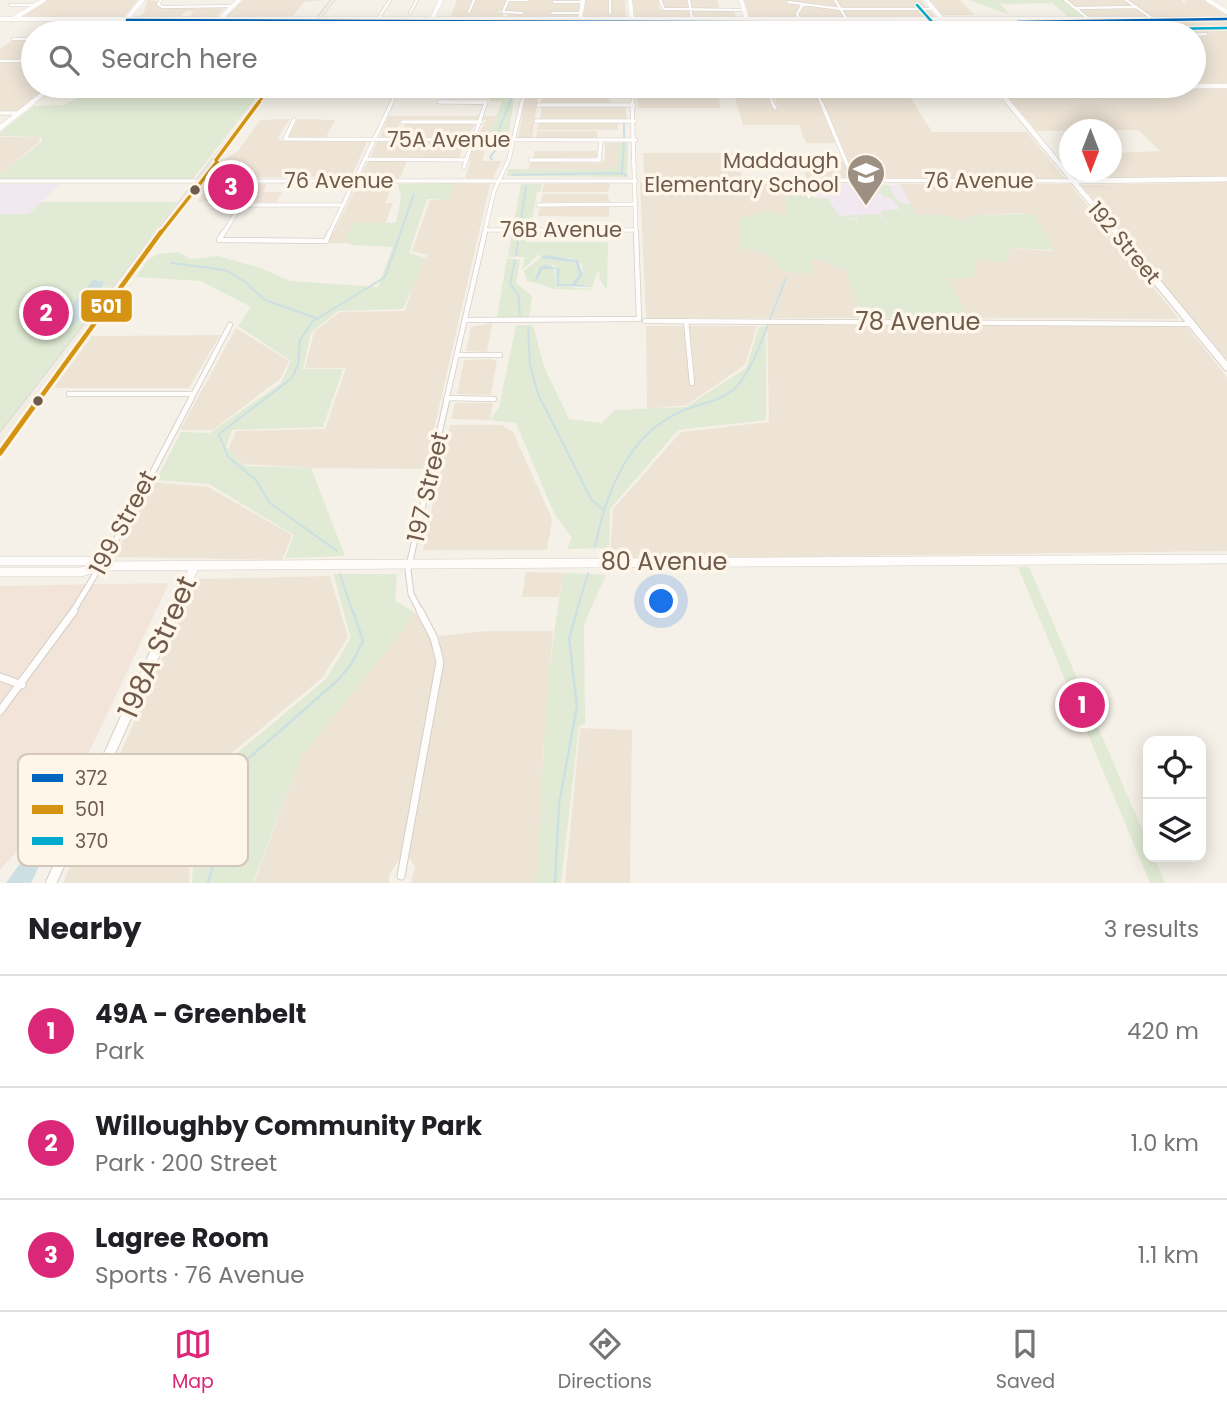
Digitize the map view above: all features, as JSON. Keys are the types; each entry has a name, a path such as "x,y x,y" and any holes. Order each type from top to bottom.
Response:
{"main road":[{"path":"13,19 44,0"},
{"path":"130,19 142,0"},
{"path":"219,19 239,0"},
{"path":"321,20 333,0"},
{"path":"321,20 340,0"},
{"path":"431,20 441,0"},
{"path":"630,0 632,21"},
{"path":"741,0 748,21"},
{"path":"925,0 942,21"},
{"path":"925,0 942,21"},
{"path":"1208,0 1227,12"},
{"path":"580,20 583,1"},
{"path":"0,19 632,21"},
{"path":"1026,21 1227,19"},
{"path":"431,20 692,21"},
{"path":"1206,86 1227,86"},
{"path":"0,128 38,98"},
{"path":"0,439 262,98"},
{"name":"192 Street","path":"1005,98 1059,163"},
{"name":"76 Avenue","path":"1122,180 1227,179"},
{"name":"192 Street","path":"1075,182 1227,367"},
{"path":"0,453 98,320 102,309"},
{"name":"80 Avenue","path":"0,572 81,572 101,566 195,565 1227,559"},
{"name":"80 Avenue","path":"0,561 88,561 101,566"},
{"name":"198A Street","path":"109,754 195,565"},
{"name":"198A Street","path":"51,883 59,866"}],"street":[{"path":"10,5 19,0"},
{"path":"161,0 158,4 162,7 233,6"},
{"path":"377,20 390,0"},
{"path":"410,13 417,0"},
{"path":"469,12 474,0"},
{"path":"522,13 503,12 508,0 527,1"},
{"path":"610,0 610,13"},
{"path":"660,0 662,9 744,10"},
{"path":"689,0 692,21"},
{"path":"719,0 721,10"},
{"path":"835,0 847,21"},
{"path":"1065,0 1091,21"},
{"path":"1126,0 1156,20"},
{"path":"554,2 583,1"},
{"path":"788,2 841,9 930,9"},
{"path":"800,21 797,14 803,4"},
{"path":"10,5 36,5"},
{"path":"1075,8 1137,7"},
{"path":"552,13 581,13"},
{"path":"13,39 21,39"},
{"path":"0,61 21,61"},
{"path":"343,205 242,205 219,240 326,241 394,98"},
{"name":"197 Street","path":"401,876 440,663 438,642 408,590 410,564 485,230 497,180 508,161 521,98"},
{"path":"634,98 636,230 642,320"},
{"path":"771,98 775,108"},
{"path":"820,98 854,181"},
{"path":"439,102 486,102 464,167"},
{"path":"538,105 634,105"},
{"path":"0,113 19,113"},
{"name":"75A Avenue","path":"294,120 285,139 636,141"},
{"path":"536,121 635,121"},
{"path":"402,122 481,122"},
{"path":"530,160 600,159 601,140"},
{"path":"364,159 466,160"},
{"name":"76 Avenue","path":"666,180 1059,181"},
{"name":"76 Avenue","path":"0,181 636,181"},
{"path":"804,182 809,197"},
{"path":"538,205 636,204"},
{"name":"76B Avenue","path":"485,230 636,230"},
{"name":"78 Avenue","path":"466,320 1192,324"},
{"path":"686,321 692,383"},
{"name":"199 Street","path":"0,711 59,638 101,566 230,325"},
{"path":"457,355 500,355"},
{"path":"69,394 192,394"},
{"path":"448,398 494,399"},
{"path":"0,677 22,685"}],"shaded area":[{"path":"46,0 138,0 124,17 19,18"},
{"path":"147,0 159,1 158,7 169,8 165,12 171,8 226,7 216,17 189,17 194,12 186,11 180,17 139,17 144,12"},
{"path":"243,0 324,0 304,2 292,17 226,17"},
{"path":"457,0 625,0 626,19 506,18 510,12 501,10 498,12 503,14 502,18 450,18"},
{"path":"632,0 659,0 659,9 663,10 662,0 687,0 691,19 635,18"},
{"path":"691,0 717,0 719,9 734,11 737,20 693,18"},
{"path":"743,0 834,0 845,20 801,19 799,14 805,5 800,4 796,14 798,20 750,19"},
{"path":"836,0 921,0 938,20 849,20"},
{"path":"928,0 960,0 974,15 941,15"},
{"path":"1067,0 1125,0 1151,18 1090,19"},
{"path":"1128,0 1181,0 1184,3 1187,2 1183,0 1204,0 1227,14 1227,83 1206,83 1206,34 1210,34 1206,34 1206,21 1158,21"},
{"path":"13,40 21,40 21,59 0,59 0,49"},
{"path":"0,62 21,62 21,98 34,98 17,112 0,112"},
{"path":"1206,88 1227,88 1227,177 1122,178 1122,153 1160,151 1138,130 1122,130 1122,119 1059,119 1059,131 1037,131 1009,98 1206,98"},
{"path":"525,98 538,98 532,138 518,138"},
{"path":"543,98 608,98 611,103 540,103"},
{"path":"637,98 719,98 721,108 638,108"},
{"path":"735,98 768,98 772,108 778,108 775,98 911,98 932,132 1027,132 1059,172 1059,179 807,179 801,161 848,161 840,143 806,143 799,125 743,125"},
{"path":"542,106 625,107 627,119 540,120"},
{"path":"388,116 498,116 488,138 476,138 486,120 402,119 393,138 380,138"},
{"path":"290,119 278,137 281,141 367,142 351,177 214,177 225,159 238,151 260,120"},
{"path":"298,119 335,120 326,137 288,137"},
{"path":"405,123 475,125 466,138 399,138"},
{"path":"539,123 618,123 618,130 537,130"},
{"path":"537,131 597,131 598,138 536,138"},
{"path":"0,137 39,137 40,141 0,175"},
{"path":"377,142 465,143 459,158 370,158"},
{"path":"487,142 482,161 502,161 493,178 465,178 470,162 473,161 469,161 474,143"},
{"path":"605,143 618,143 618,165 605,170 529,169 530,162 601,163 605,160"},
{"path":"534,151 596,151 597,157 534,158"},
{"path":"643,153 736,153 742,179 644,178"},
{"path":"369,161 407,161 400,178 359,177"},
{"path":"1227,182 1227,359 1081,185"},
{"path":"358,183 393,184 385,203 393,203 378,244 328,243"},
{"path":"453,183 490,184 425,469 311,468 244,464 228,450 236,431 325,429 346,368 305,368 314,332 340,312 405,311 419,268 427,255 412,251 430,200 448,200"},
{"path":"610,183 608,192 542,192 544,184"},
{"path":"640,183 789,184 793,197 785,215 739,219 742,248 769,253 784,272 813,272 810,259 821,260 847,272 863,318 646,318"},
{"path":"0,184 60,184 29,214 0,214"},
{"path":"210,184 267,184 263,192 282,192 277,202 197,202"},
{"path":"900,184 1070,184 1179,319 968,318 948,279 977,258 1008,262 1009,248 1052,251 1047,236 1036,221 1024,213 975,215 962,222 947,216 915,214"},
{"name":"Maddaugh Elementary School","path":"900,185 927,236 831,236 813,186"},
{"path":"543,194 607,194 610,202 541,202"},
{"path":"609,207 609,217 538,216 540,208"},
{"path":"545,255 578,260 583,275 576,284 593,287 557,286 556,269 543,269 536,283 540,267 546,265 560,269 559,284 571,284 579,275 575,262 540,258"},
{"path":"93,280 104,282 82,317 66,331 49,333"},
{"path":"492,323 487,352 466,351 471,327"},
{"path":"767,324 1187,327 1227,377 1227,551 610,559 613,509 681,432 769,422"},
{"path":"646,326 757,326 745,365 687,405 647,409"},
{"path":"236,328 289,361 280,379 213,430 180,430"},
{"path":"220,335 189,388 54,388 92,336"},
{"path":"464,360 497,361 491,395 457,394"},
{"path":"455,403 493,403 490,420 451,419"},
{"path":"450,425 502,425 513,432 552,519 547,550 423,550"},
{"path":"153,482 208,487 292,535 282,560 114,557"},
{"path":"526,572 564,573 559,597 522,597"},
{"path":"330,576 348,637 322,678 230,754 120,754 197,579"},
{"path":"169,583 88,754 18,754 18,850 0,870 0,586"},
{"path":"414,612 434,641 436,667 402,855 389,875 389,883 254,883 301,756 395,641"},
{"path":"486,631 553,631 543,754 539,869 534,883 411,883 415,867 409,857 443,663 439,636"},
{"path":"580,728 632,730 630,883 565,883"},
{"path":"18,866 39,866 31,883 6,883"},
{"path":"70,866 190,866 189,883 63,883"}],"green space":[{"path":"970,0 1064,0 1086,19 1072,20 1052,3 1000,4 1010,15"},
{"path":"78,98 256,98 193,179 0,180 0,175 42,141 41,137 0,136 0,133 34,106 63,105"},
{"path":"490,98 514,98 508,139 488,138 502,102 490,101"},
{"path":"618,143 628,143 627,177 507,176 508,169 605,170 618,165"},
{"path":"789,182 801,183 807,197 827,198 840,216 854,215 856,218 843,219 857,220 857,215 879,214 886,226 880,211 900,209 891,197 885,198 881,193 870,195 862,184 889,185 896,198 910,204 916,214 947,216 962,222 975,215 1034,214 1055,250 1009,248 1008,262 977,259 973,277 948,279 968,318 863,318 847,272 821,260 811,259 813,273 783,272 769,253 741,248 739,219 767,211 785,215 786,198 793,197"},
{"path":"453,183 448,200 427,199 409,253 426,258 403,309 338,311 311,333 303,369 343,369 323,427 232,430 226,447 245,466 311,468 345,556 285,558 294,535 209,484 156,480 181,432 210,433 281,383 291,361 238,326 251,307 201,281 136,277 148,260 158,254 178,252 190,259 217,256 258,267 290,281 378,287 393,247 351,245 347,235 354,222 396,223 401,197 398,184"},
{"path":"521,184 542,184 541,191 537,192 531,227 513,228"},
{"path":"41,202 177,202 0,433 0,214 29,214"},
{"path":"512,233 528,234 527,242 608,242 607,290 599,278 600,273 597,272 592,288 590,290 554,289 537,283 543,269 554,268 557,286 586,289 592,287 575,285 583,274 582,264 572,258 540,257 539,254 522,270 525,257 508,257"},
{"path":"507,258 520,260 516,283 532,296 529,317 497,317"},
{"path":"540,258 574,261 579,275 571,284 559,284 560,272 555,265 540,268 536,283 527,281 524,271"},
{"path":"516,325 533,325 544,367 569,419 602,423 615,410 686,407 746,368 759,327 766,326 766,420 678,430 610,509 609,548 567,549 572,538 554,513 516,423 490,420 499,408"},
{"path":"1018,567 1029,567 1143,831 1143,862 1156,862 1165,883 1150,883"},
{"path":"564,573 606,575 584,624 585,724 579,726 561,883 534,883 539,869 543,757 552,646"},
{"path":"333,574 397,574 395,601 414,612 395,641 301,756 253,883 192,883 193,866 248,866 248,754 236,754 326,679 351,638"}],"waterway":[{"path":"499,137 498,132 512,98"},
{"path":"624,124 624,138"},
{"path":"492,159 490,157 495,151 492,147 498,143"},
{"path":"622,172 624,143"},
{"path":"512,175 622,173 627,176"},
{"path":"520,226 526,187"},
{"path":"337,551 270,503 255,479 228,457 219,434 292,378 298,364 300,340 312,322 385,277 414,194"},
{"path":"516,255 519,234"},
{"path":"515,260 510,284 518,294 520,314"},
{"path":"171,263 225,270 244,281 265,300 316,318"},
{"path":"770,319 786,278"},
{"path":"595,547 613,487 633,450 663,422 682,411 724,396 736,387 751,365 768,325"},
{"path":"528,327 530,365 538,394 591,499 603,510"},
{"path":"576,613 588,573"},
{"path":"340,574 353,613"},
{"path":"248,759 338,680 352,663 363,641 353,611"},
{"path":"555,883 559,804 577,706 569,639 577,611"},
{"path":"208,883 213,866"}],"transit line":[{"name":"370","path":"917,5 931,21"},
{"name":"372","path":"1084,21 1227,19"},
{"name":"372","path":"127,20 399,21"},
{"name":"370","path":"1206,28 1227,28"},
{"name":"501","path":"216,160 262,98"},
{"name":"501","path":"0,453 138,262 217,162"}],"place":[{"name":"Lagree Room","path":"231,187"},
{"name":"Maddaugh Elementary School","path":"866,207"},
{"name":"Willoughby Community Park","path":"46,313"},
{"name":"49A - Greenbelt","path":"1082,705"}]}
